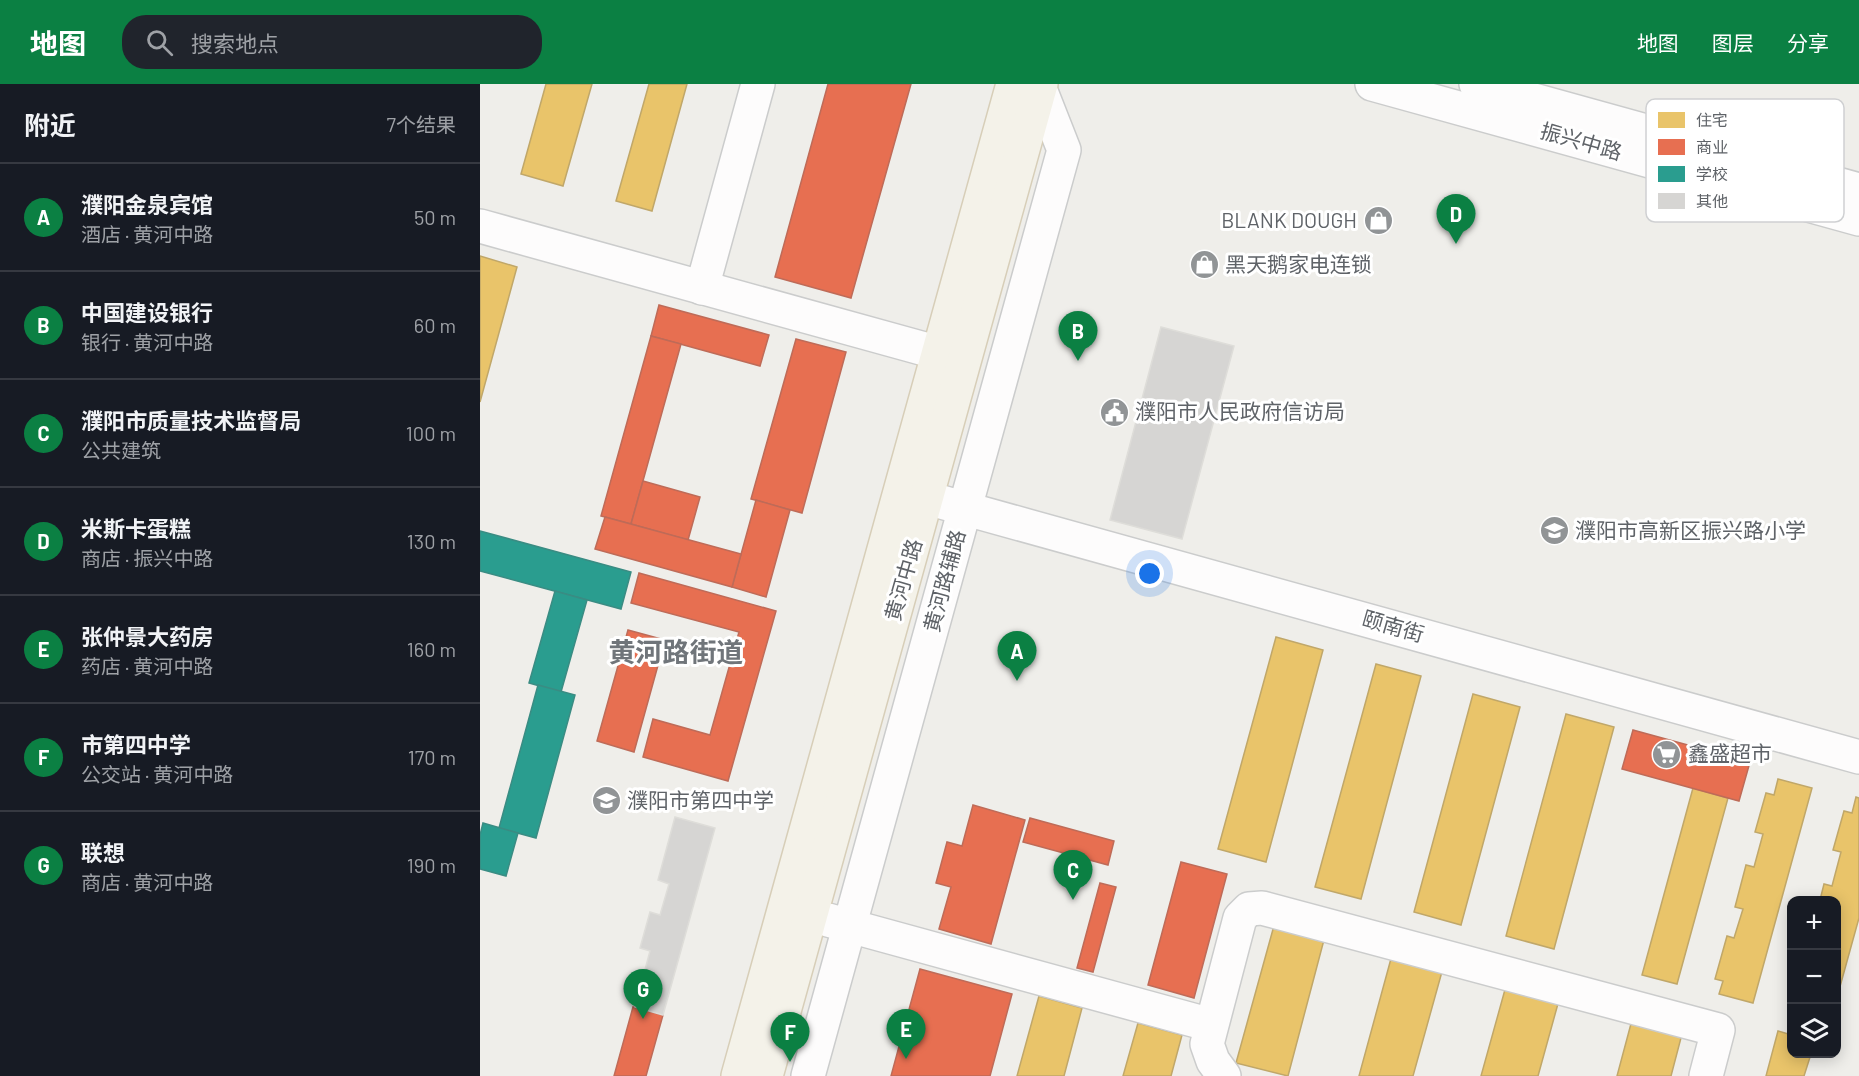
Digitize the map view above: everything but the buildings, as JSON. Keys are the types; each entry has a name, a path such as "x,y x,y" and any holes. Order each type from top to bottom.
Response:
{"main road":[{"name":"黄河中路","path":"738,1076 939,353 1031,86"},
{"name":"黄河中路","path":"766,1076 927,498 1031,86"}],"street":[{"path":"702,288 758,84"},
{"name":"振兴中路","path":"1372,84 1646,160"},
{"name":"振兴中路","path":"1476,84 1646,131"},
{"name":"黄河路辅路","path":"808,1076 1064,150 1031,86"},
{"name":"振兴中路","path":"1844,186 1859,190"},
{"name":"振兴中路","path":"1844,215 1859,219"},
{"path":"480,226 939,353"},
{"name":"颐南街","path":"927,498 1859,757"},
{"path":"1224,1076 1213,1061 1207,1044 1211,1025 1240,918 1249,909 1263,908 1718,1030 1706,1076"},
{"path":"811,916 1211,1025"}],"place":[{"name":"BLANK DOUGH","path":"1378,221"},
{"name":"米斯卡蛋糕","path":"1456,244"},
{"name":"黑天鹅家电连锁","path":"1204,265"},
{"name":"中国建设银行","path":"1078,361"},
{"name":"濮阳市人民政府信访局","path":"1114,412"},
{"name":"濮阳市高新区振兴路小学","path":"1554,531"},
{"name":"濮阳金泉宾馆","path":"1017,681"},
{"name":"鑫盛超市","path":"1667,754"},
{"name":"濮阳市第四中学","path":"606,801"},
{"name":"濮阳市质量技术监督局","path":"1073,900"},
{"name":"联想","path":"643,1019"},
{"name":"张仲景大药房","path":"906,1059"},
{"name":"市第四中学","path":"790,1062"}],"district":[{"name":"黄河路街道","path":"676,653"}]}
